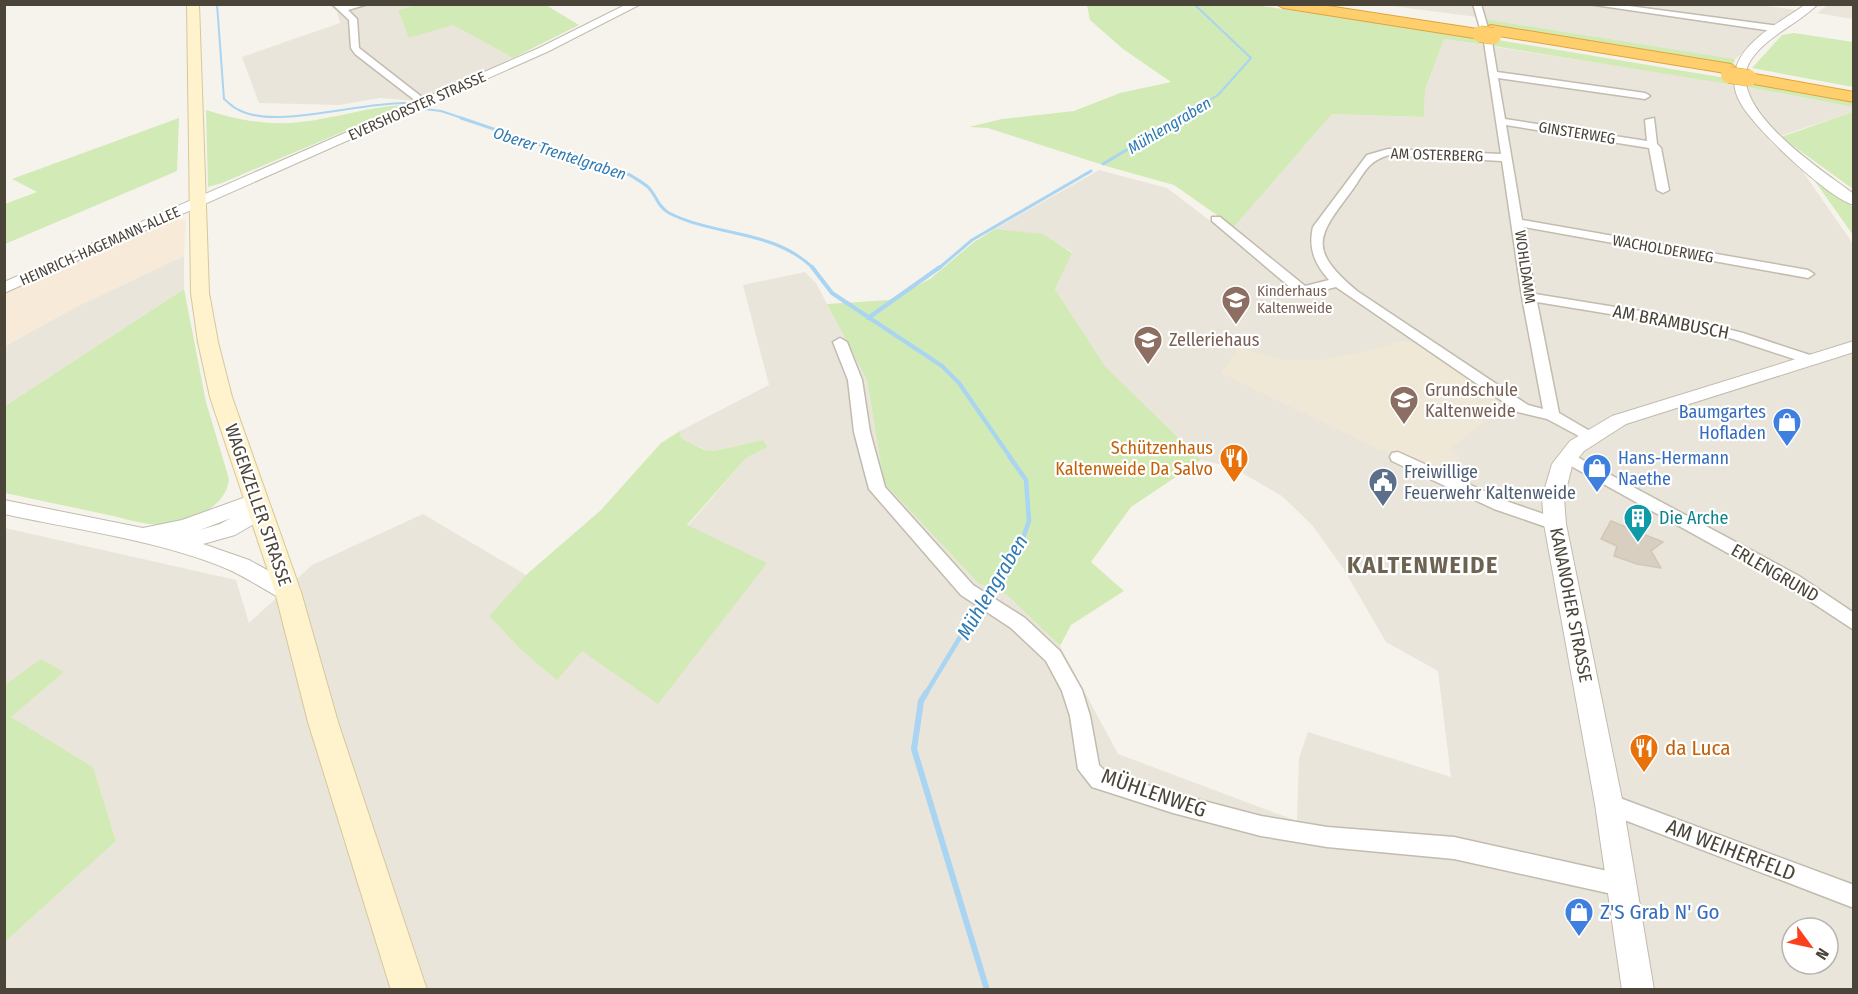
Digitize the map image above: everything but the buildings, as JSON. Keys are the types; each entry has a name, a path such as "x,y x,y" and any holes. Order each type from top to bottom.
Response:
{"highway":[{"path":"1283,4 1485,32"},
{"path":"1316,4 1854,91"},
{"path":"1749,75 1854,96"}],"main road":[{"name":"WAGENZELLER STRASSE","path":"193,4 196,203 200,293 208,342 221,397 288,592 323,722 409,990"}],"street":[{"path":"339,7 364,4"},
{"name":"EVERSHORSTER STRASSE","path":"196,203 543,50 636,4"},
{"name":"WOHLDAMM","path":"1476,4 1488,42 1519,223 1529,297 1551,415"},
{"path":"1592,4 1779,29"},
{"path":"1814,4 1779,29 1743,62 1738,73 1745,99 1769,133 1854,201"},
{"path":"339,7 353,19 355,48 358,52 424,103"},
{"path":"1493,74 1645,96"},
{"path":"1650,120 1652,145 1656,148 1663,190"},
{"name":"GINSTERWEG","path":"1501,121 1652,145"},
{"name":"AM OSTERBERG","path":"1508,158 1388,152 1371,157 1319,227 1316,242 1319,256 1338,282 1523,409 1551,415"},
{"name":"HEINRICH-HAGEMANN-ALLEE","path":"4,288 196,203"},
{"path":"1216,219 1303,291 1338,282"},
{"name":"WACHOLDERWEG","path":"1519,223 1808,274"},
{"name":"AM BRAMBUSCH","path":"1529,297 1683,322 1738,336 1811,360"},
{"name":"MÜHLENWEG","path":"840,342 855,381 862,432 877,489 950,572 983,602 1018,623 1053,656 1072,690 1080,716 1089,769 1100,780 1173,803 1261,826 1327,837 1454,848 1621,885"},
{"name":"KANANOHER STRASSE","path":"1638,990 1609,804 1555,524 1553,498 1562,464 1577,446 1619,420 1852,348"},
{"path":"1551,415 1590,437"},
{"path":"1398,457 1500,505 1555,524"},
{"name":"ERLENGRUND","path":"1568,457 1793,581 1854,623"},
{"path":"140,535 185,526 259,505"},
{"path":"176,544 227,530 259,505"},
{"path":"4,507 176,544 241,566 288,592"},
{"name":"AM WEIHERFELD","path":"1609,804 1854,897"}],"shaded area":[{"path":"419,4 398,10 409,37 453,25 513,58 419,101 380,98 339,105 259,103 242,57 340,23 337,12 330,5"},
{"path":"1752,4 1797,10 1735,59 1484,19 1480,5"},
{"path":"1473,5 1477,17 1392,6"},
{"path":"1828,5 1853,5 1853,19 1817,13"},
{"path":"1444,39 1720,82 1853,107 1853,112 1768,140 1799,166 1853,244 1853,989 5,989 5,942 116,841 93,767 10,717 63,673 5,685 5,528 236,580 249,623 312,565 423,514 526,575 489,616 522,651 557,679 746,458 768,447 763,440 714,451 705,450 681,438 680,431 769,385 743,285 805,272 816,283 867,380 884,483 978,583 1007,595 1060,646 1118,754 1297,821 1299,758 1308,732 1451,777 1438,671 1386,642 1343,568 1312,525 1282,496 1232,467 1201,460 1105,366 1055,289 1072,252 1043,235 995,229 1099,170 1167,188 1225,232 1234,227 1332,114 1424,117 1425,90"},
{"path":"172,219 186,220 184,256 78,306 5,346 5,292"},
{"path":"184,256 184,289 5,406 5,346 78,306"},
{"name":"Grundschule Kaltenweide","path":"1402,341 1417,344 1507,405 1449,449 1460,457 1448,475 1372,446 1221,373 1239,347 1281,360 1320,360 1363,352"}],"green space":[{"path":"419,4 546,5 579,25 513,58 453,25 409,38 398,10"},
{"path":"1087,5 1254,5 1483,38 1485,45 1444,39 1425,90 1424,117 1332,114 1234,227 1174,185 988,128 969,127 1002,119 1074,111 1120,93 1171,82 1123,49 1090,20"},
{"path":"1484,19 1735,59 1733,65 1486,25"},
{"path":"1794,33 1853,42 1853,87 1752,68 1782,35"},
{"path":"1492,39 1732,79 1734,85 1493,46"},
{"path":"1748,82 1853,102 1853,107 1747,87"},
{"path":"406,105 208,187 206,110 253,121 289,123"},
{"path":"1853,112 1853,189 1781,137"},
{"path":"179,118 177,171 5,244 5,204 37,192 12,179"},
{"path":"1807,170 1853,207 1853,235"},
{"path":"995,229 1043,234 1072,253 1055,289 1105,366 1201,460 1131,507 1091,562 1124,591 1071,625 1060,646 1007,595 978,583 884,483 867,380 827,304 889,300 930,279 974,242"},
{"path":"184,289 206,402 229,479 226,491 219,500 210,509 187,520 149,524 5,493 5,406"},
{"path":"680,431 681,438 704,450 714,451 763,440 768,447 746,458 687,525 767,563 658,704 582,651 557,680 522,651 489,616 526,575 601,510 661,443"},
{"path":"41,659 64,672 11,717 93,767 116,841 5,942 5,685"}],"waterway":[{"name":"Oberer Trentelgraben","path":"217,4 224,99 233,107 255,115 275,117 408,103"},
{"name":"Mühlengraben","path":"1178,119 1218,95 1251,58 1194,4"},
{"name":"Oberer Trentelgraben","path":"424,109 441,111 465,119"},
{"name":"Oberer Trentelgraben","path":"461,118 630,175 649,188 665,211 687,221 763,240 798,256 813,268"},
{"name":"Mühlengraben","path":"1103,164 1180,118"},
{"name":"Mühlengraben","path":"938,269 972,240 1091,171"},
{"name":"Mühlengraben","path":"869,317 940,267"},
{"name":"Oberer Trentelgraben","path":"813,268 832,293 869,317"},
{"name":"Mühlengraben","path":"869,317 942,366 959,383 1010,457"},
{"name":"Mühlengraben","path":"925,695 977,609 997,584 1021,544 1029,521 1026,480 1009,456"},
{"name":"Mühlengraben","path":"926,693 921,701 914,749 987,990"}],"place":[{"name":"Kinderhaus Kaltenweide","path":"1236,326"},
{"name":"Zelleriehaus","path":"1148,366"},
{"name":"Grundschule Kaltenweide","path":"1404,426"},
{"name":"Baumgartes Hofladen","path":"1787,448"},
{"name":"Schützenhaus Kaltenweide Da Salvo","path":"1234,484"},
{"name":"Hans-Hermann Naethe","path":"1597,494"},
{"name":"Freiwillige Feuerwehr Kaltenweide","path":"1383,508"},
{"name":"Die Arche","path":"1638,544"},
{"name":"da Luca","path":"1644,774"},
{"name":"Z'S Grab N' Go","path":"1579,938"}],"district":[{"name":"KALTENWEIDE","path":"1423,565"}]}
